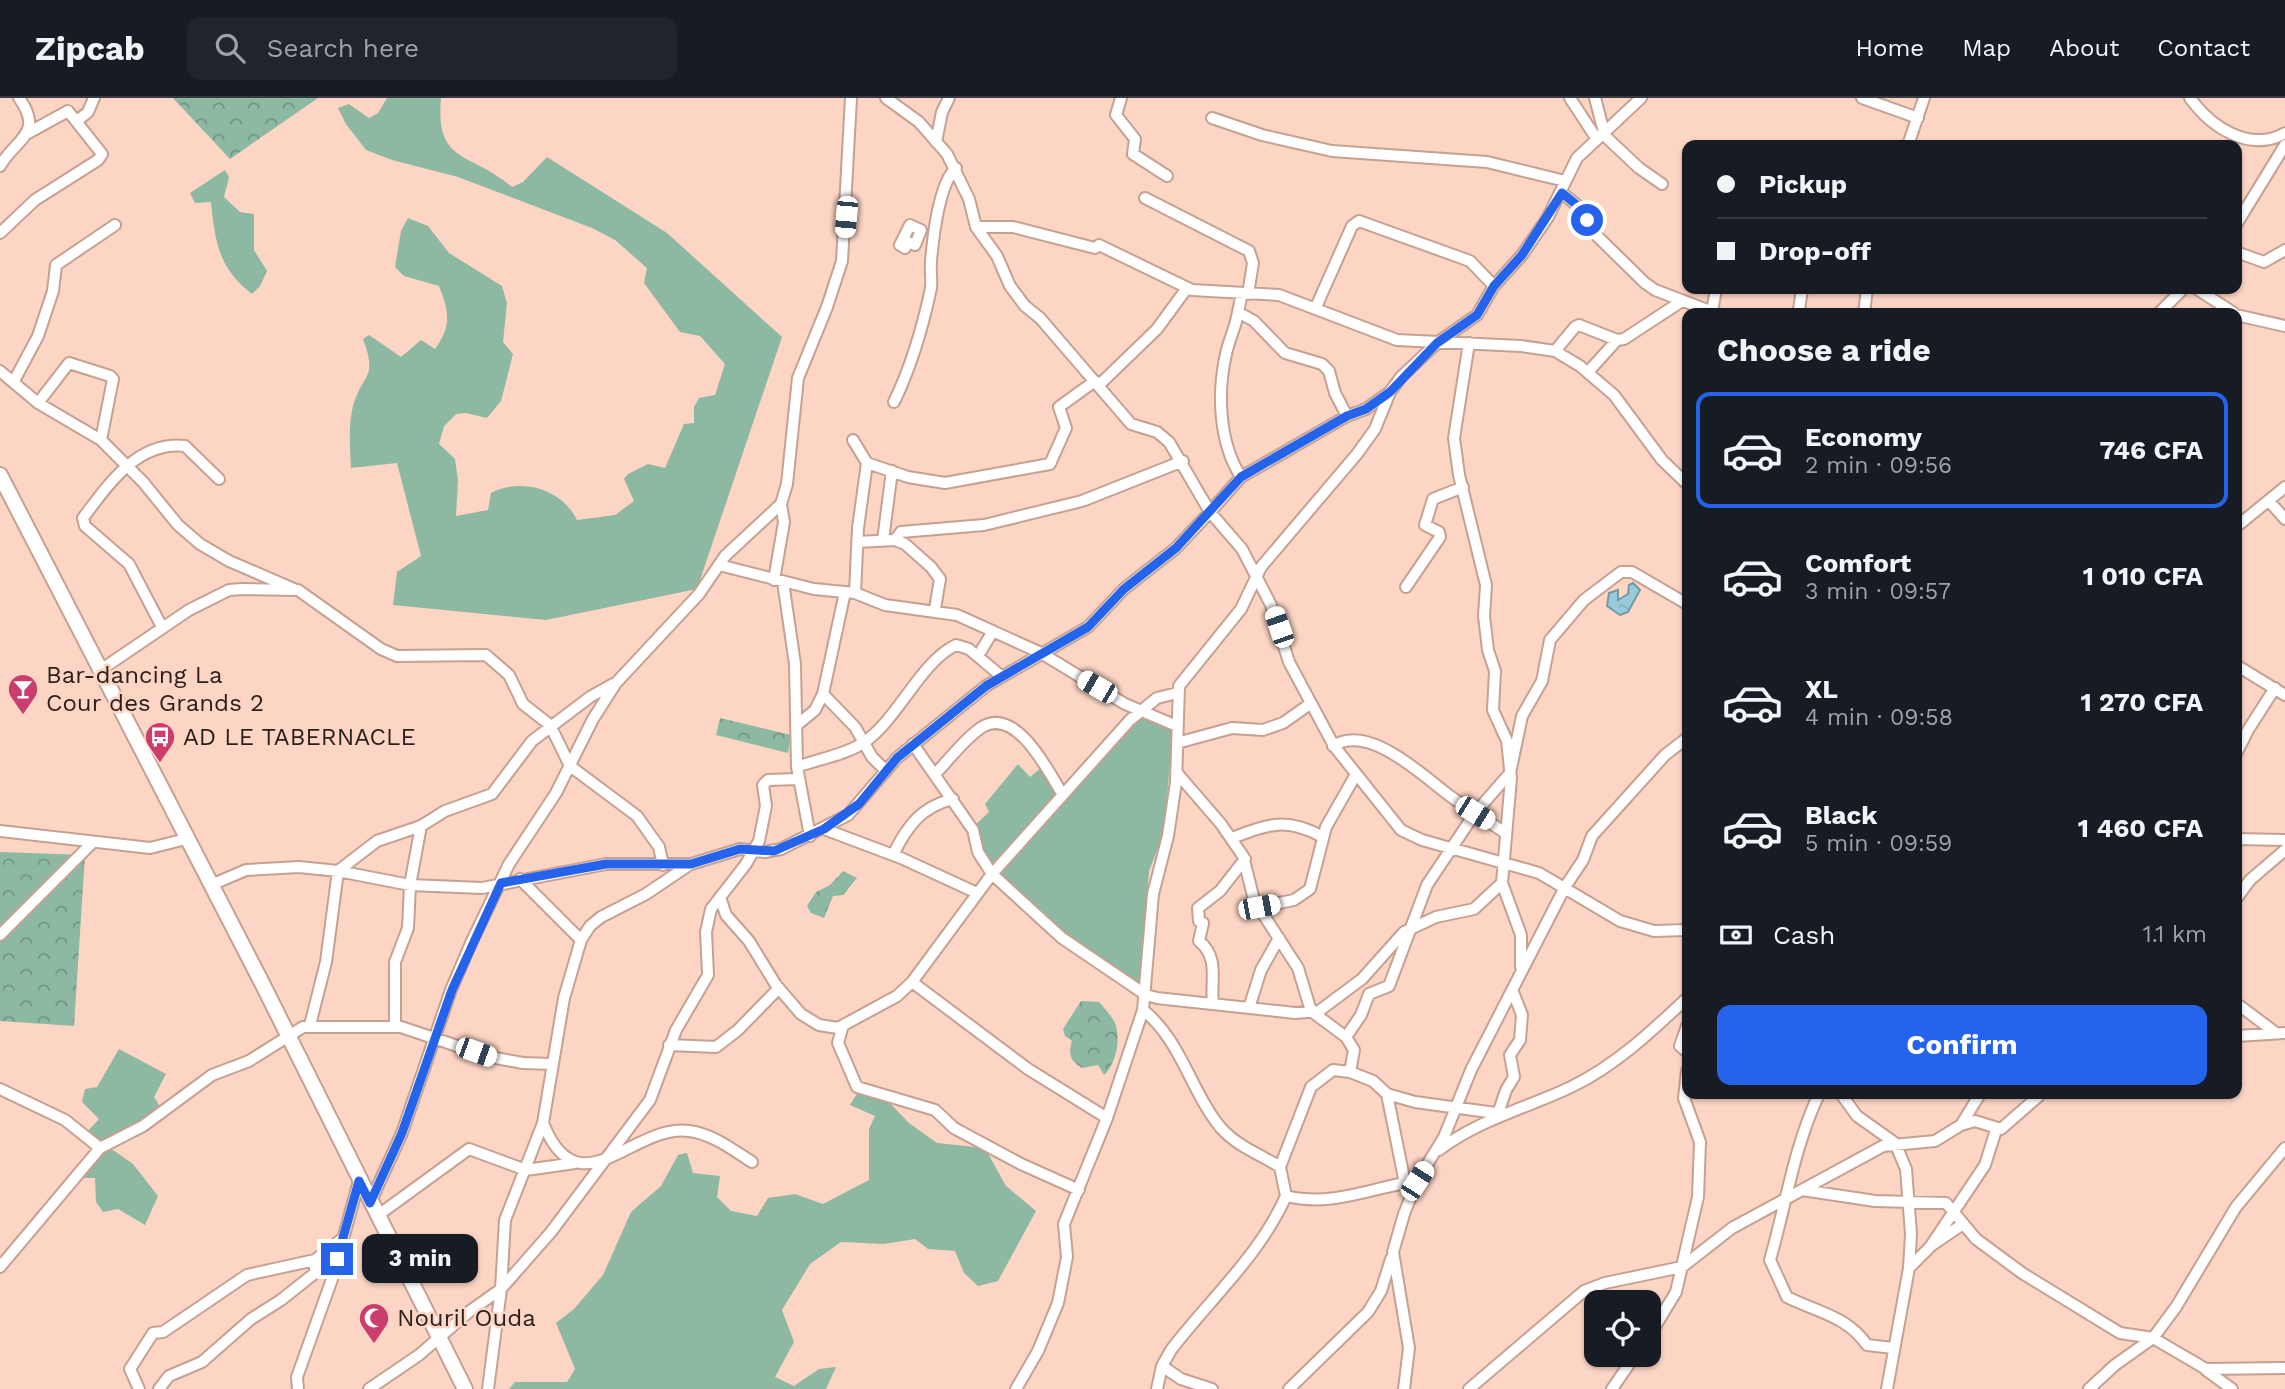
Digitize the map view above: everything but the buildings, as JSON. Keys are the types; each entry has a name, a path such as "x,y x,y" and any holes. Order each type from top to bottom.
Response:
{"street":[{"path":"19,98 28,114 28,133"},
{"path":"77,121 88,113 94,98"},
{"path":"370,1203 402,1133 452,990 501,883 616,683 699,594 719,565 781,504 787,484 798,378 827,307 842,261 852,98"},
{"path":"886,98 919,122 956,168 976,228 1025,306 1040,318 1131,424 1164,436 1183,461 1210,512 1242,549 1271,605 1289,662 1333,746 1401,830 1422,840 1539,873 1620,921 1654,931 1682,930"},
{"path":"936,142 942,112 949,98"},
{"path":"1121,98 1116,115 1135,139 1133,154 1167,176"},
{"path":"1570,98 1599,136 1662,184"},
{"path":"1595,98 1599,136"},
{"path":"211,885 246,870 299,867 338,870 410,885 462,888 606,864 691,864 740,849 774,851 824,829 848,815 913,744 1001,676 1088,627 1124,589 1176,548 1241,477 1347,416 1366,409 1390,392 1437,343 1477,315 1494,286 1522,255 1562,193 1577,158 1641,98"},
{"path":"1862,98 1918,118"},
{"path":"1910,140 1924,98"},
{"path":"2190,98 2205,117 2225,132 2271,141 2285,133"},
{"path":"0,166 28,133 64,111 77,121 101,157 35,200 0,233"},
{"path":"1212,118 1262,135 1332,151 1487,162 1565,181"},
{"path":"2242,215 2285,145"},
{"path":"894,402 904,383 930,289 932,245 946,181 956,168"},
{"path":"1562,193 1578,206 1597,236 1645,283 1702,308"},
{"path":"1145,198 1248,251 1253,263 1225,357 1223,430 1228,455 1241,477"},
{"path":"1316,307 1352,226 1359,221 1470,261 1494,286"},
{"path":"14,381 38,336 53,290 56,265 115,225"},
{"path":"976,228 1013,227 1097,247 1187,288 1279,295 1397,340 1469,342 1555,351 1588,372 1614,395 1662,460 1682,479"},
{"path":"2242,254 2264,262 2285,250"},
{"path":"867,463 945,482 1050,464 1066,428 1059,407 1097,383 1157,329 1187,288"},
{"path":"2164,308 2178,294"},
{"path":"2205,294 2226,308"},
{"path":"1555,351 1579,325 1617,340 1624,339 1682,301"},
{"path":"1238,312 1254,321 1284,353 1322,364 1329,371 1335,393 1347,416"},
{"path":"2242,316 2285,326"},
{"path":"1588,372 1617,340"},
{"path":"1346,1037 1361,1015 1368,994 1389,986 1420,898 1475,813 1510,774 1507,741 1493,710 1495,671 1488,650 1484,616 1486,584 1463,487 1454,428 1469,342"},
{"path":"38,403 69,363 110,376 113,379 101,440"},
{"path":"0,371 38,403 101,440 194,540 229,561 298,590 381,649 397,656 486,655 509,675 523,704 550,725 570,766 637,816 659,847 663,865"},
{"path":"1016,1389 1038,1351 1058,1303 1066,1257 1063,1228 1107,1118 1143,1010 1153,894 1172,816 1177,773 1177,693 1183,679 1241,609 1255,576 1352,461 1374,429 1390,392"},
{"path":"797,725 815,710 823,694 850,592 867,463 853,440"},
{"path":"162,627 129,564 82,521 126,465 156,448 185,446 219,479"},
{"path":"895,540 901,532 984,525 1082,501 1183,461"},
{"path":"883,540 892,471"},
{"path":"0,475 102,668 465,1389"},
{"path":"1406,587 1440,537 1439,532 1425,525 1433,499 1463,487"},
{"path":"2242,522 2285,487"},
{"path":"2269,501 2285,519"},
{"path":"781,504 785,522 778,581 795,664 798,779 810,836"},
{"path":"858,542 895,540 915,552 936,573 939,587 935,610"},
{"path":"719,565 778,581 850,592 885,605 957,615 1041,653 1140,711 1177,726"},
{"path":"1521,974 1521,935 1502,883 1504,832 1510,774 1522,716 1542,681 1550,640 1584,600 1614,575 1627,570 1682,601"},
{"path":"102,668 162,627 229,590 298,590"},
{"path":"978,656 993,631"},
{"path":"797,766 864,743 948,649 963,646 1001,676"},
{"path":"2242,669 2280,692 2248,730 2242,742"},
{"path":"310,1025 326,962 338,870 377,841 421,826 445,811 492,793 531,741 590,697 616,683"},
{"path":"720,897 726,915 749,942 779,988 813,1023 831,1028 843,1025 897,996 912,982 946,940 992,874 1140,711 1157,698 1177,693"},
{"path":"823,694 855,727 886,771"},
{"path":"1177,743 1227,729 1258,731 1279,726 1310,704"},
{"path":"935,774 983,727 996,724 1018,732 1028,741 1063,795"},
{"path":"1333,746 1349,738 1392,752 1504,832"},
{"path":"1277,1389 1290,1388 1368,1312 1381,1291 1411,1182 1434,1154 1471,1070 1565,887 1583,860 1592,836 1665,755 1682,742"},
{"path":"913,744 973,830 978,852 992,874 1062,938 1146,995 1249,1008 1319,1011 1343,996 1412,927 1436,917 1474,909 1502,883"},
{"path":"1177,773 1231,838 1244,859 1259,907 1298,968 1311,1012 1346,1037 1356,1055 1350,1072"},
{"path":"1259,907 1294,900 1310,889 1331,815 1355,776"},
{"path":"369,1389 501,1289 551,1232 650,1100 669,1045 708,975 706,925 711,909 755,851 766,807 763,785 768,780 798,779"},
{"path":"893,855 903,835 924,810 953,799"},
{"path":"1231,838 1280,823 1294,824 1323,837"},
{"path":"394,1026 395,962 408,928 410,885 421,826"},
{"path":"824,829 893,855 977,893"},
{"path":"0,831 157,848 186,839"},
{"path":"2242,839 2285,840"},
{"path":"0,935 93,842"},
{"path":"2242,891 2250,880 2285,850"},
{"path":"1213,1004 1211,988 1214,969 1208,948 1199,941 1203,923 1199,921 1198,908 1226,885 1244,859"},
{"path":"488,1389 501,1289 505,1220 543,1123 564,998 581,940 590,926 601,917 646,894 691,864"},
{"path":"520,879 581,940"},
{"path":"1249,1008 1261,970 1279,938"},
{"path":"912,982 1028,1069 1107,1118"},
{"path":"669,1045 716,1047 738,1030 779,988"},
{"path":"1501,1114 1515,1073 1510,1055 1522,1032 1522,1010 1513,992"},
{"path":"1434,1154 1457,1137 1501,1114 1573,1086 1617,1060 1682,1002"},
{"path":"2242,1007 2281,1033"},
{"path":"1143,1010 1167,1035 1210,1114 1223,1130 1240,1145 1280,1167"},
{"path":"0,1267 100,1148 143,1126 212,1075 249,1061 310,1025 394,1026 503,1060 552,1064"},
{"path":"843,1025 838,1043 858,1087 935,1110 954,1128 1079,1190"},
{"path":"2242,1036 2281,1033"},
{"path":"1157,1389 1162,1366 1178,1340 1273,1224 1286,1196 1280,1167 1311,1087 1332,1070 1350,1072 1373,1081 1387,1094 1501,1114"},
{"path":"0,1088 65,1120 100,1148"},
{"path":"1387,1094 1411,1182"},
{"path":"1661,1317 1676,1292 1702,1173 1700,1142 1684,1099"},
{"path":"1816,1099 1783,1198 1777,1242 1770,1260 1785,1294 1842,1320 1857,1330 1867,1345 1894,1348"},
{"path":"1845,1099 1857,1116 1895,1143 1906,1169 1909,1268 1887,1389"},
{"path":"1961,1125 1977,1099"},
{"path":"1469,1389 1584,1291 1617,1280 1682,1267 1732,1228 1872,1152 1895,1143 1935,1141 1961,1125 1982,1122 1996,1130 2003,1128 2035,1099"},
{"path":"543,1123 553,1145 575,1163"},
{"path":"1930,1247 1985,1165 1996,1130"},
{"path":"377,1216 469,1149 526,1170 575,1163 601,1163 650,1137 675,1131 689,1131 710,1138 752,1162"},
{"path":"2090,1389 2115,1365 2153,1338 2176,1307 2236,1207 2285,1149"},
{"path":"298,1389 297,1377 332,1279 359,1181"},
{"path":"1286,1196 1300,1200 1345,1199 1411,1182"},
{"path":"1802,1191 1908,1202 1946,1203 1976,1239 2022,1273 2120,1333 2153,1338 2206,1369 2232,1389"},
{"path":"1909,1268 1930,1247 1963,1224"},
{"path":"139,1389 130,1369 153,1333 163,1332 247,1275 315,1260 342,1239"},
{"path":"1393,1252 1409,1348 1404,1389"},
{"path":"159,1389 169,1376 202,1362 251,1319 299,1287 315,1273 315,1260"},
{"path":"1162,1366 1181,1379 1212,1389"},
{"path":"1612,1389 1627,1367"},
{"path":"2206,1369 2285,1368"}],"green space":[{"path":"173,98 318,98 230,159"},
{"path":"387,98 441,98 441,120 450,146 458,154 512,187 523,182 547,157 667,233 782,337 697,589 546,620 393,605 397,572 421,556 397,463 351,468 350,429 353,406 369,369 363,339 369,335 401,357 421,340 435,349 446,326 447,311 439,286 404,276 395,267 401,231 408,218 428,226 449,253 502,286 507,303 503,342 513,354 501,401 487,418 466,413 456,414 444,426 439,444 455,459 458,480 456,516 488,510 491,493 515,486 540,489 562,500 577,520 615,515 634,501 624,479 628,474 648,464 665,468 684,424 694,423 694,407 699,398 715,395 725,364 700,336 680,332 644,283 647,268 615,240 592,228 458,177 392,160 366,150 346,124 338,108 349,104 369,118 378,113"},
{"path":"225,170 229,177 224,197 240,212 254,214 254,250 267,271 260,286 252,294 232,275 221,254 214,230 211,202 195,203 190,193"},
{"path":"1140,717 1173,727 1164,833 1149,871 1141,986 1066,936 996,874"},
{"path":"720,718 791,735 788,753 716,735"},
{"path":"1018,764 1030,777 1042,767 1061,795 993,870 980,852 974,826 989,812 985,804"},
{"path":"0,852 85,855 74,1026 0,1021"},
{"path":"843,871 857,878 843,895 833,896 824,918 811,913 807,906 816,892 830,885"},
{"path":"1081,1001 1099,1002 1116,1027 1118,1042 1115,1057 1104,1075 1098,1065 1082,1068 1071,1057 1072,1041 1065,1036 1063,1029"},
{"path":"119,1049 166,1074 154,1097 161,1108 100,1145 86,1133 99,1119 82,1102 85,1089 97,1087"},
{"path":"861,1087 883,1096 909,1123 937,1143 985,1148 1006,1186 1036,1211 998,1281 978,1286 964,1273 955,1251 928,1249 915,1239 884,1244 841,1242 810,1264 782,1310 794,1342 775,1377 794,1386 819,1369 836,1367 826,1389 509,1389 515,1382 567,1382 575,1369 556,1323 574,1309 603,1275 631,1212 661,1186 678,1155 687,1153 693,1173 720,1176 717,1197 731,1211 757,1216 768,1198 795,1194 823,1204 869,1180 869,1129 875,1116 850,1105"},
{"path":"110,1148 133,1164 158,1196 145,1225 118,1209 103,1212 96,1202 95,1178 81,1178 101,1152"}],"water":[{"path":"1633,583 1640,590 1628,612 1620,615 1607,606 1609,593 1618,590 1618,600 1628,594 1629,585"}],"place":[{"name":"Bar-dancing La Cour des Grands 2","path":"23,716"},
{"name":"AD LE TABERNACLE","path":"160,764"},
{"name":"Nouril Ouda","path":"374,1345"}],"route":[{"path":"337,1259 359,1181 370,1203 402,1133 471,943 501,883 606,864 691,864 740,849 774,851 835,823 859,804 897,758 986,686 1081,633 1138,576 1176,548 1241,477 1347,416 1366,409 1390,392 1401,377 1437,343 1477,315 1494,286 1522,255 1562,193 1578,206 1587,220"}]}
